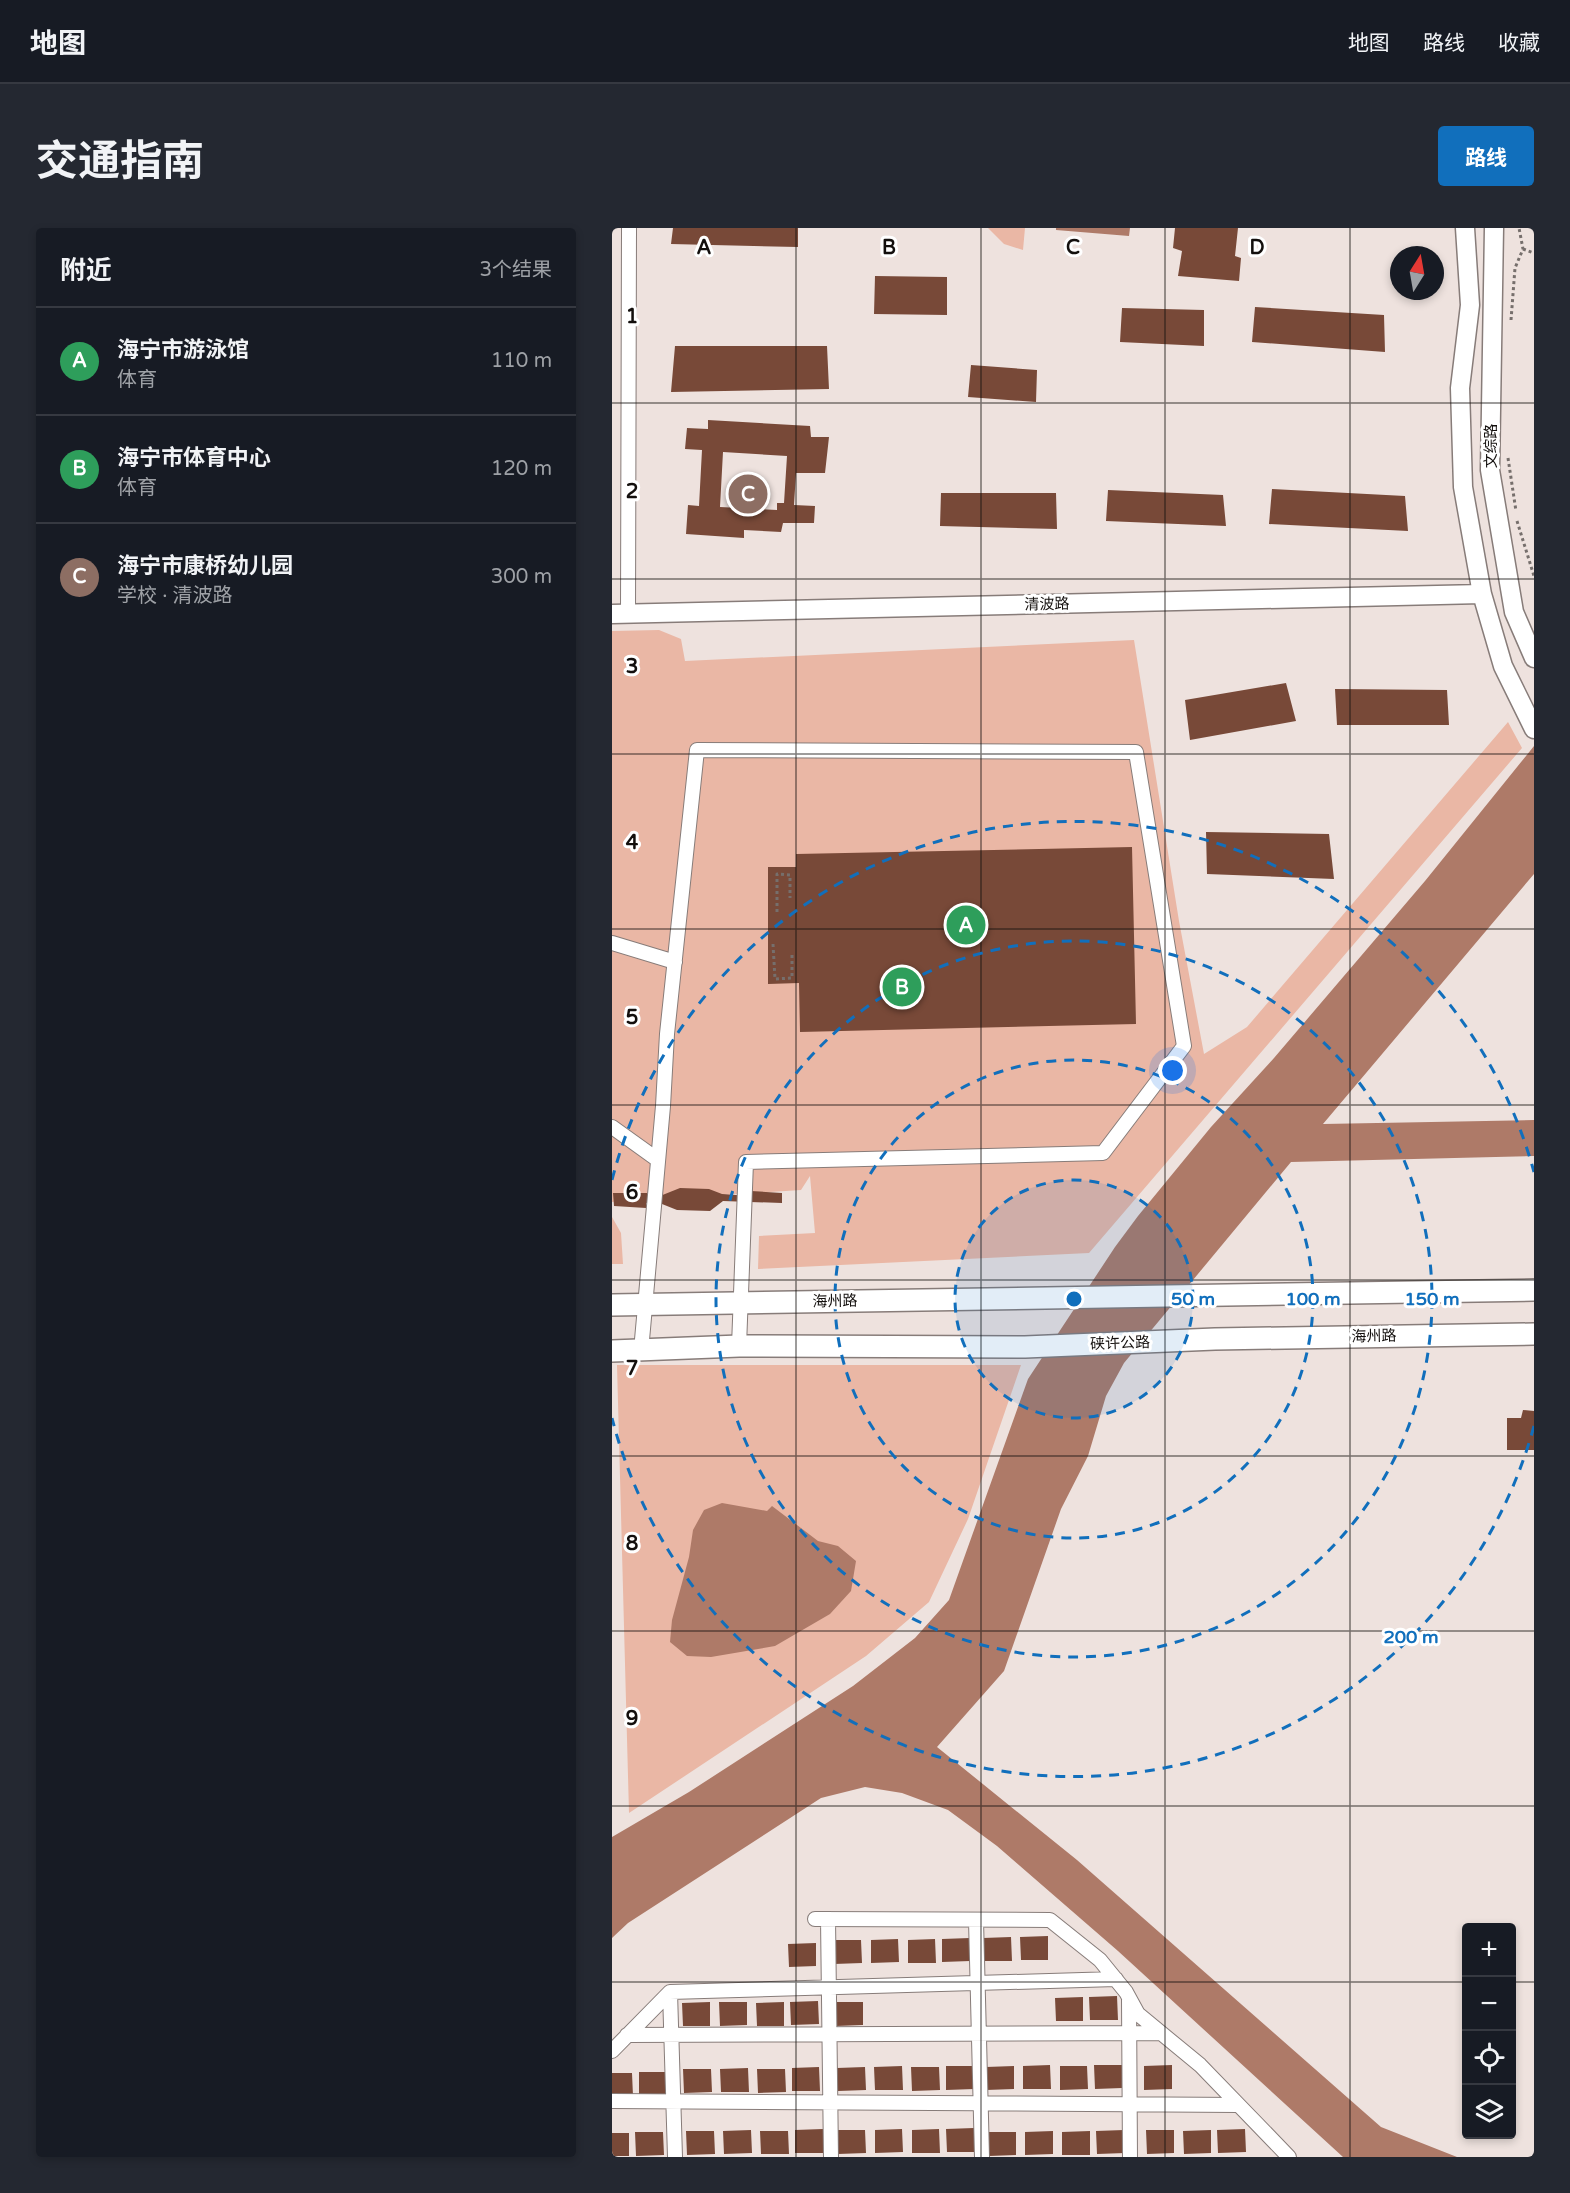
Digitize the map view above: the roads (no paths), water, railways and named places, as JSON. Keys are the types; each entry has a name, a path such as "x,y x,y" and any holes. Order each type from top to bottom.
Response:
{"main road":[{"path":"1464,228 1470,305 1460,388 1463,487 1482,594 1503,666 1532,724"},
{"name":"文综路","path":"1494,228 1490,470 1514,612 1534,658"},
{"name":"清波路","path":"620,614 1482,594"},
{"name":"海州路","path":"612,1305 1534,1290"},
{"name":"海州路","path":"1215,1339 1534,1334"},
{"name":"硖许公路","path":"739,1346 1025,1347 1215,1339"},
{"path":"612,1351 739,1346"}],"street":[{"path":"620,614 629,228"},
{"path":"641,1351 667,1034 697,750 1136,752 1184,1046 1103,1153 746,1162 739,1346"},
{"path":"612,943 675,962"},
{"path":"612,1127 658,1160"},
{"path":"831,2157 829,1988 822,1919 1050,1920 1100,1960 1116,1979 1138,2014 1200,2065 1289,2157"},
{"path":"976,1920 982,2157"},
{"path":"612,2051 670,1992 1116,1979"},
{"path":"670,1992 675,2157"},
{"path":"1129,1998 1130,2157"},
{"path":"627,2035 1161,2033"},
{"path":"612,2100 1238,2105"}],"place":[{"name":"海宁市康桥幼儿园","path":"748,494"},
{"name":"海宁市游泳馆","path":"966,925"},
{"name":"海宁市体育中心","path":"902,987"}]}
